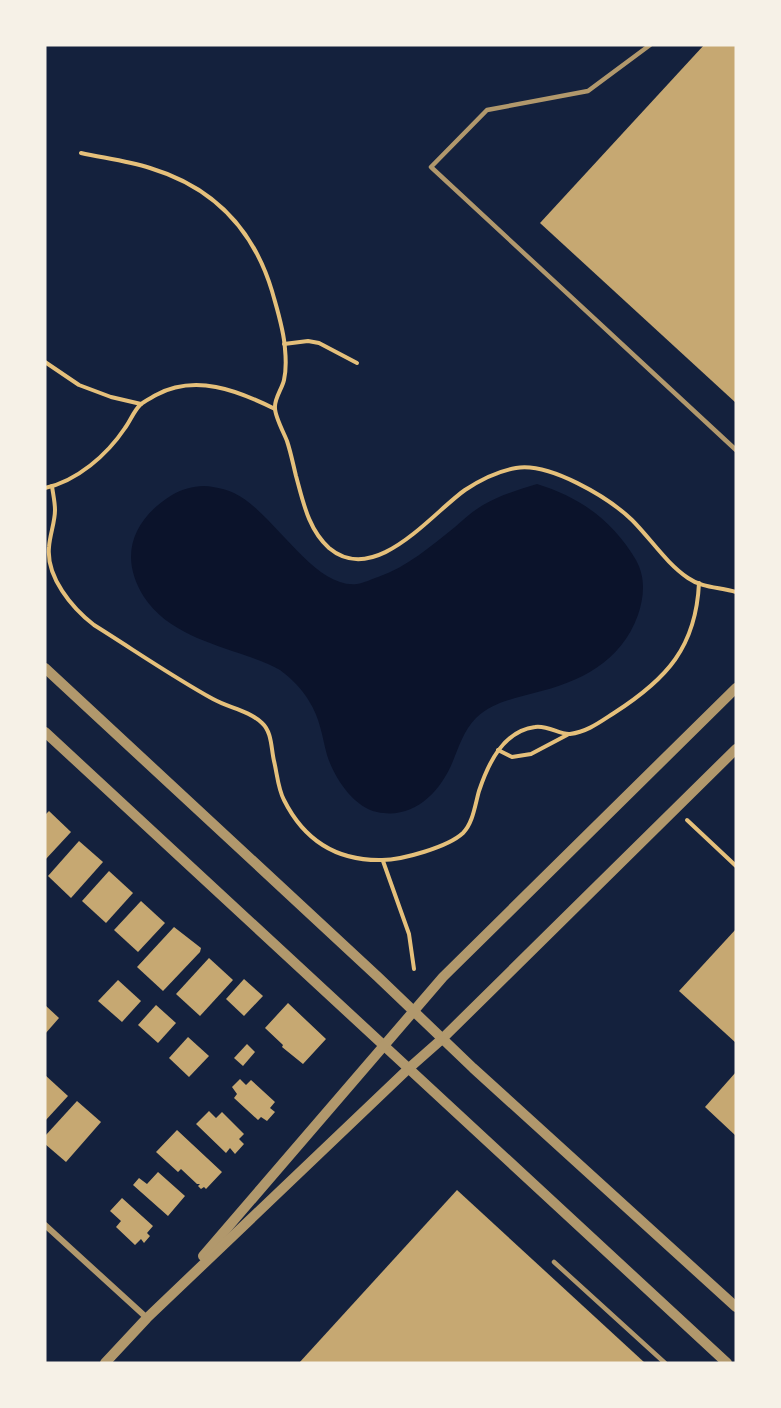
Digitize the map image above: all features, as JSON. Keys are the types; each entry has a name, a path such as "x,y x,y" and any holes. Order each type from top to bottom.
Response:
{"street":[{"path":"45,668 442,1039 736,1307"},
{"path":"166,1299 443,977 736,688"},
{"path":"45,732 727,1363"},
{"path":"105,1363 166,1299 442,1039 736,749"},
{"path":"45,1225 147,1318"}],"lane":[{"path":"650,45 588,91 487,110 431,167 736,450"},
{"path":"554,1262 665,1363"}],"path":[{"path":"81,153 157,170 198,188 218,203 237,222 255,249 268,278 278,311 284,344 284,380 275,409 287,441 306,513 317,535 331,549 346,557 363,559 387,551 408,538 466,489 483,480 518,468 541,468 577,482 631,519 670,562 690,580 736,592"},
{"path":"284,344 308,340 319,343 357,363"},
{"path":"45,362 79,385 111,397 141,404"},
{"path":"45,488 78,474 96,461 124,430 141,404 162,392 183,386 202,385 228,389 275,409"},
{"path":"52,486 55,508 47,547 58,584 66,598 94,625 214,699 242,710 264,724 270,734 283,798 306,833 322,846 341,854 383,861 435,848 452,841 463,833 470,823 486,771 498,750 508,739 523,730 537,727 552,728 567,734"},
{"path":"498,750 512,757 531,754 567,734 588,730 633,701 670,667 681,652 691,633 698,608 699,583"},
{"path":"675,809 736,866"},
{"path":"383,861 409,933 414,969"}],"water":[{"path":"537,484 581,503 606,522 627,546 636,560 643,581 642,601 638,615 621,645 597,668 567,683 496,705 476,718 465,733 441,784 424,802 402,812 377,812 352,798 330,764 313,707 296,684 280,670 268,664 204,641 177,628 154,609 144,597 136,582 132,567 131,553 134,540 139,527 148,515 172,495 192,487 208,486 234,493 264,516 294,548 325,575 341,582 357,584 389,573 409,562 483,505"}],"building":[{"path":"704,45 736,45 736,403 540,223"},
{"path":"49,811 71,832 45,860 45,815"},
{"path":"79,841 103,862 71,898 48,876"},
{"path":"109,871 133,893 106,923 82,901"},
{"path":"141,901 165,923 138,952 114,930"},
{"path":"174,927 201,948 200,952 163,991 137,967"},
{"path":"736,929 736,1043 679,991"},
{"path":"209,958 233,980 200,1016 176,994"},
{"path":"244,979 263,996 244,1016 226,999"},
{"path":"118,980 141,1001 122,1022 98,1001"},
{"path":"288,1003 326,1039 303,1064 282,1047 283,1045 265,1028"},
{"path":"45,1005 59,1018 45,1034"},
{"path":"156,1005 176,1023 158,1043 138,1025"},
{"path":"188,1037 209,1056 189,1077 169,1058"},
{"path":"247,1044 255,1052 243,1066 234,1058"},
{"path":"736,1072 736,1136 705,1107"},
{"path":"45,1075 68,1096 45,1121"},
{"path":"240,1079 246,1085 251,1080 275,1102 270,1108 275,1112 267,1121 261,1117 258,1120 234,1098 237,1094 232,1087"},
{"path":"77,1101 101,1122 66,1162 45,1144 45,1136"},
{"path":"209,1111 216,1118 222,1112 244,1134 239,1139 244,1144 235,1154 230,1148 226,1153 196,1124"},
{"path":"177,1130 222,1172 206,1189 204,1187 201,1189 198,1186 200,1184 197,1184 181,1169 178,1172 156,1152"},
{"path":"158,1172 185,1196 168,1216 133,1185 139,1178 147,1184"},
{"path":"457,1190 645,1363 299,1363"},
{"path":"122,1198 153,1226 147,1233 150,1236 144,1243 141,1239 135,1245 116,1227 121,1221 110,1211"}]}
